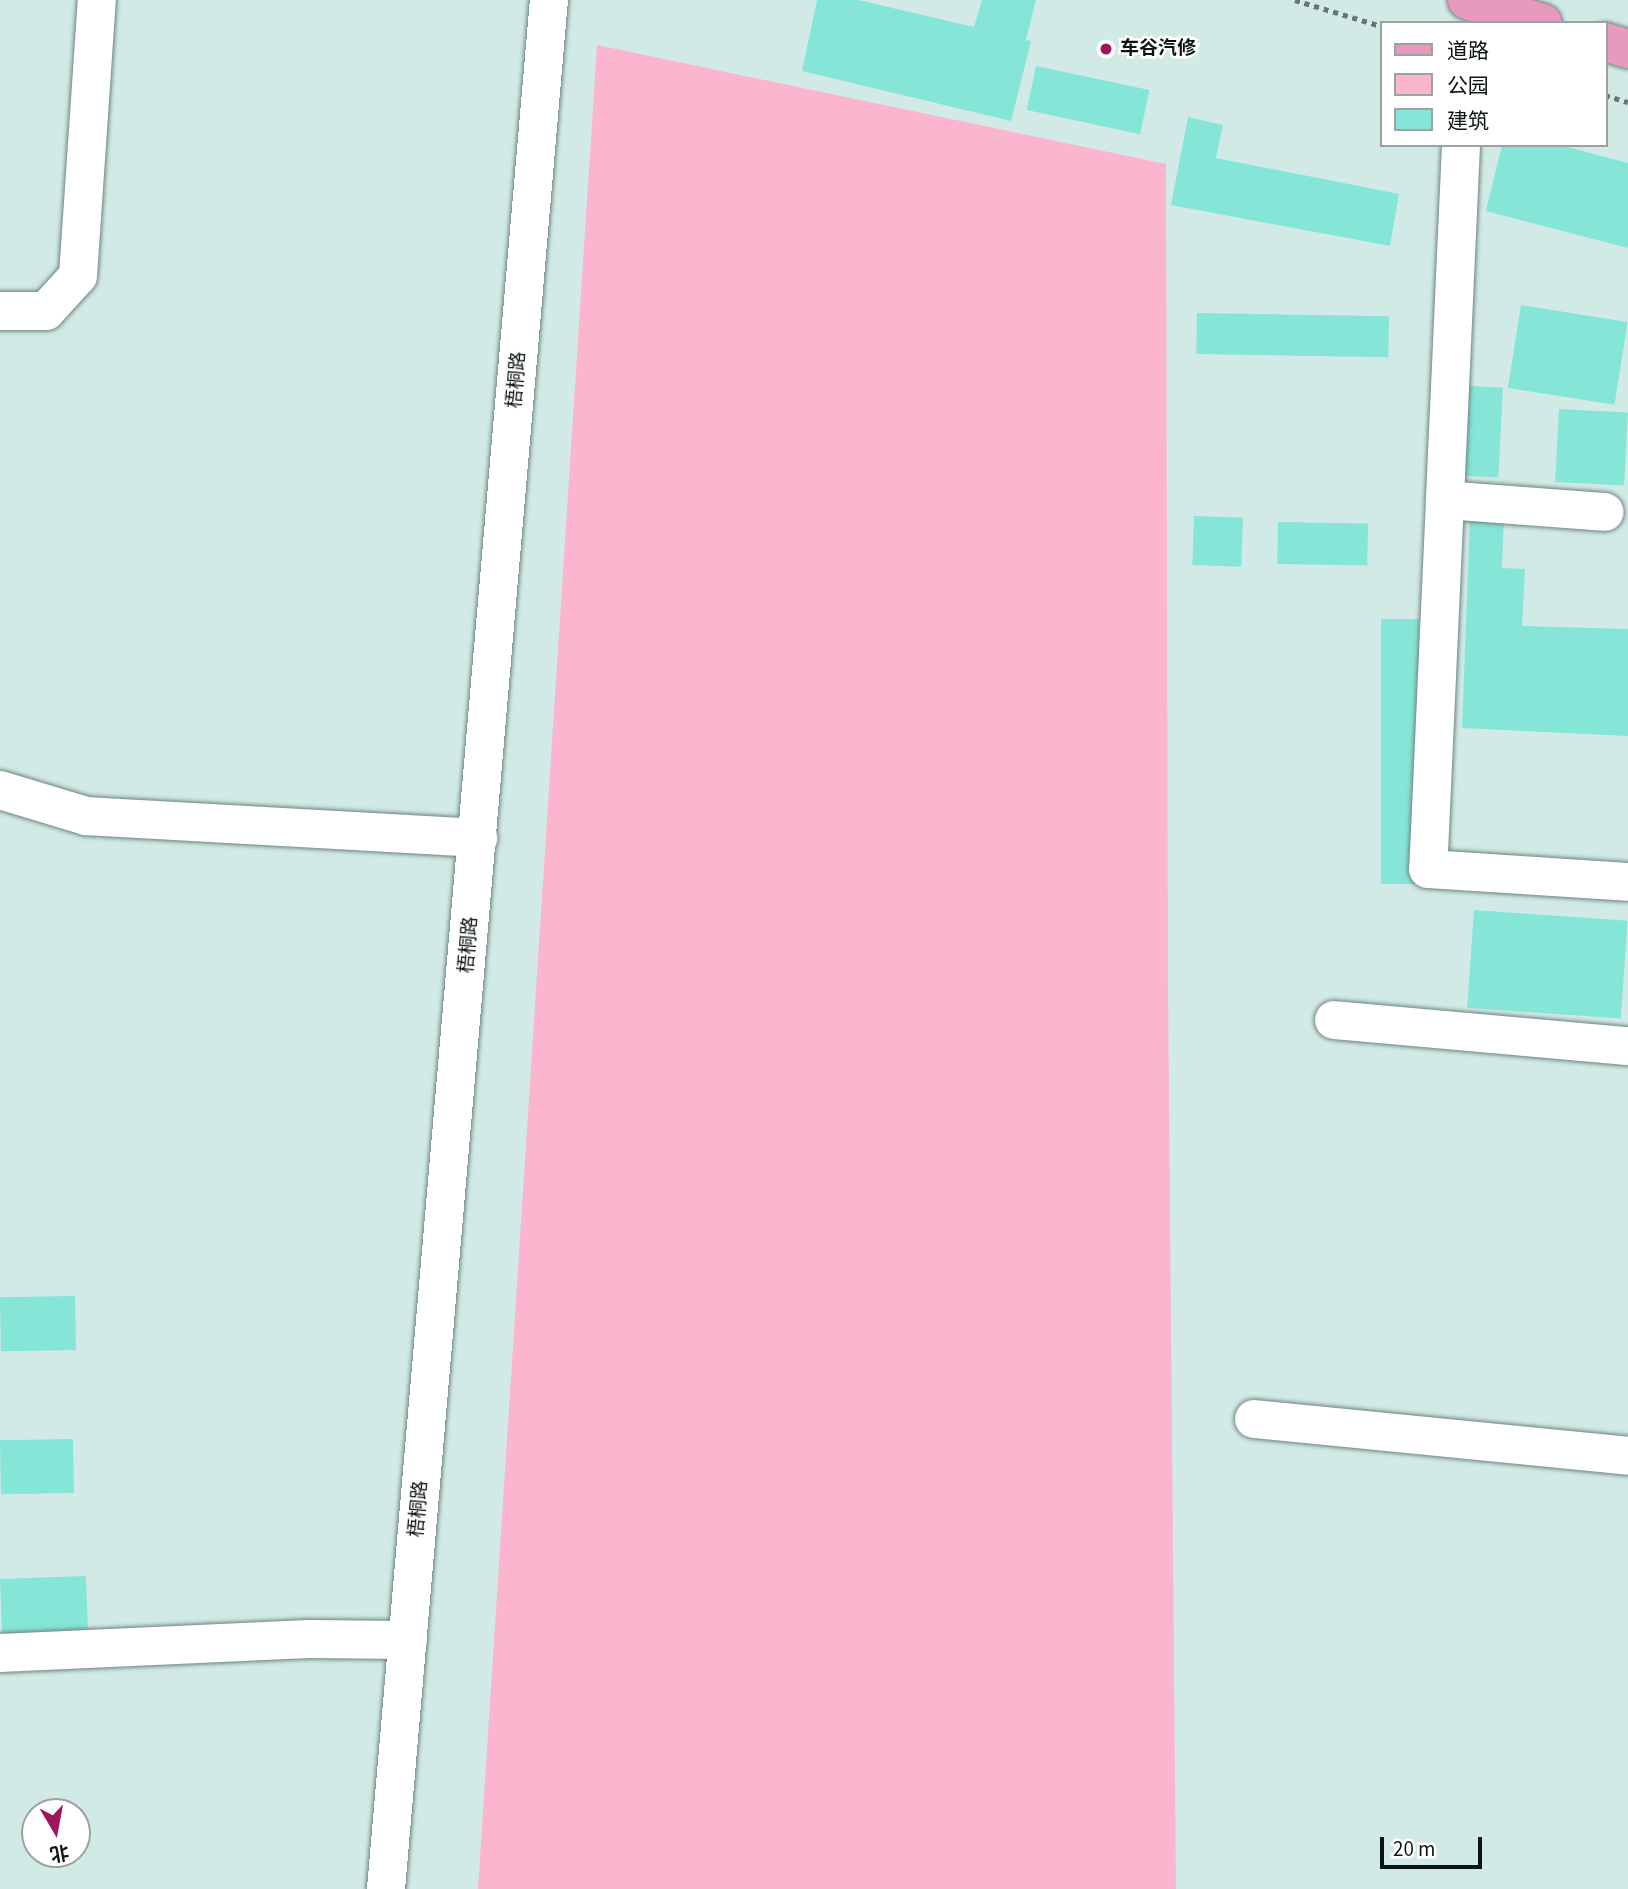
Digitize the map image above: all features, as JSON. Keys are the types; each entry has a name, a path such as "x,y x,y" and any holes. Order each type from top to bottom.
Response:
{"main road":[{"path":"1467,0 1536,21"},
{"path":"1607,43 1628,48"}],"street":[{"path":"0,311 46,312 78,276 97,0"},
{"name":"梧桐路","path":"386,1889 549,0"},
{"path":"1467,0 1467,21"},
{"path":"1461,147 1428,869 1628,882"},
{"path":"1445,500 1605,512"},
{"path":"0,790 86,816 478,838"},
{"path":"1334,1020 1628,1046"},
{"path":"1254,1419 1628,1456"},
{"path":"0,1653 309,1639 408,1640"}],"path":[{"path":"1295,0 1380,26"},
{"path":"1607,96 1628,102"}],"green space":[{"path":"597,45 1166,164 1168,984 1176,1889 478,1889"}],"building":[{"path":"817,0 858,0 974,27 982,0 1036,0 1026,40 1031,41 1011,121 802,71"},
{"path":"1036,66 1149,90 1140,134 1027,110"},
{"path":"1188,117 1223,125 1216,158 1399,194 1390,246 1171,205"},
{"path":"1502,147 1568,147 1628,163 1628,248 1486,211"},
{"path":"1521,305 1628,322 1615,405 1508,388"},
{"path":"1197,313 1389,316 1388,357 1196,354"},
{"path":"1470,386 1503,388 1498,478 1465,476"},
{"path":"1559,409 1628,413 1624,486 1555,482"},
{"path":"1470,515 1504,518 1502,568 1525,569 1522,626 1628,629 1628,736 1462,728"},
{"path":"1194,516 1243,518 1241,567 1192,565"},
{"path":"1278,522 1368,524 1367,566 1277,564"},
{"path":"1381,619 1419,619 1419,884 1381,884"},
{"path":"1474,910 1628,921 1621,1019 1467,1008"},
{"path":"75,1296 76,1350 1,1351 0,1297"},
{"path":"73,1439 74,1493 1,1494 0,1440"},
{"path":"86,1576 88,1631 2,1634 0,1579"}],"place":[{"name":"车谷汽修","path":"1106,49"}]}
